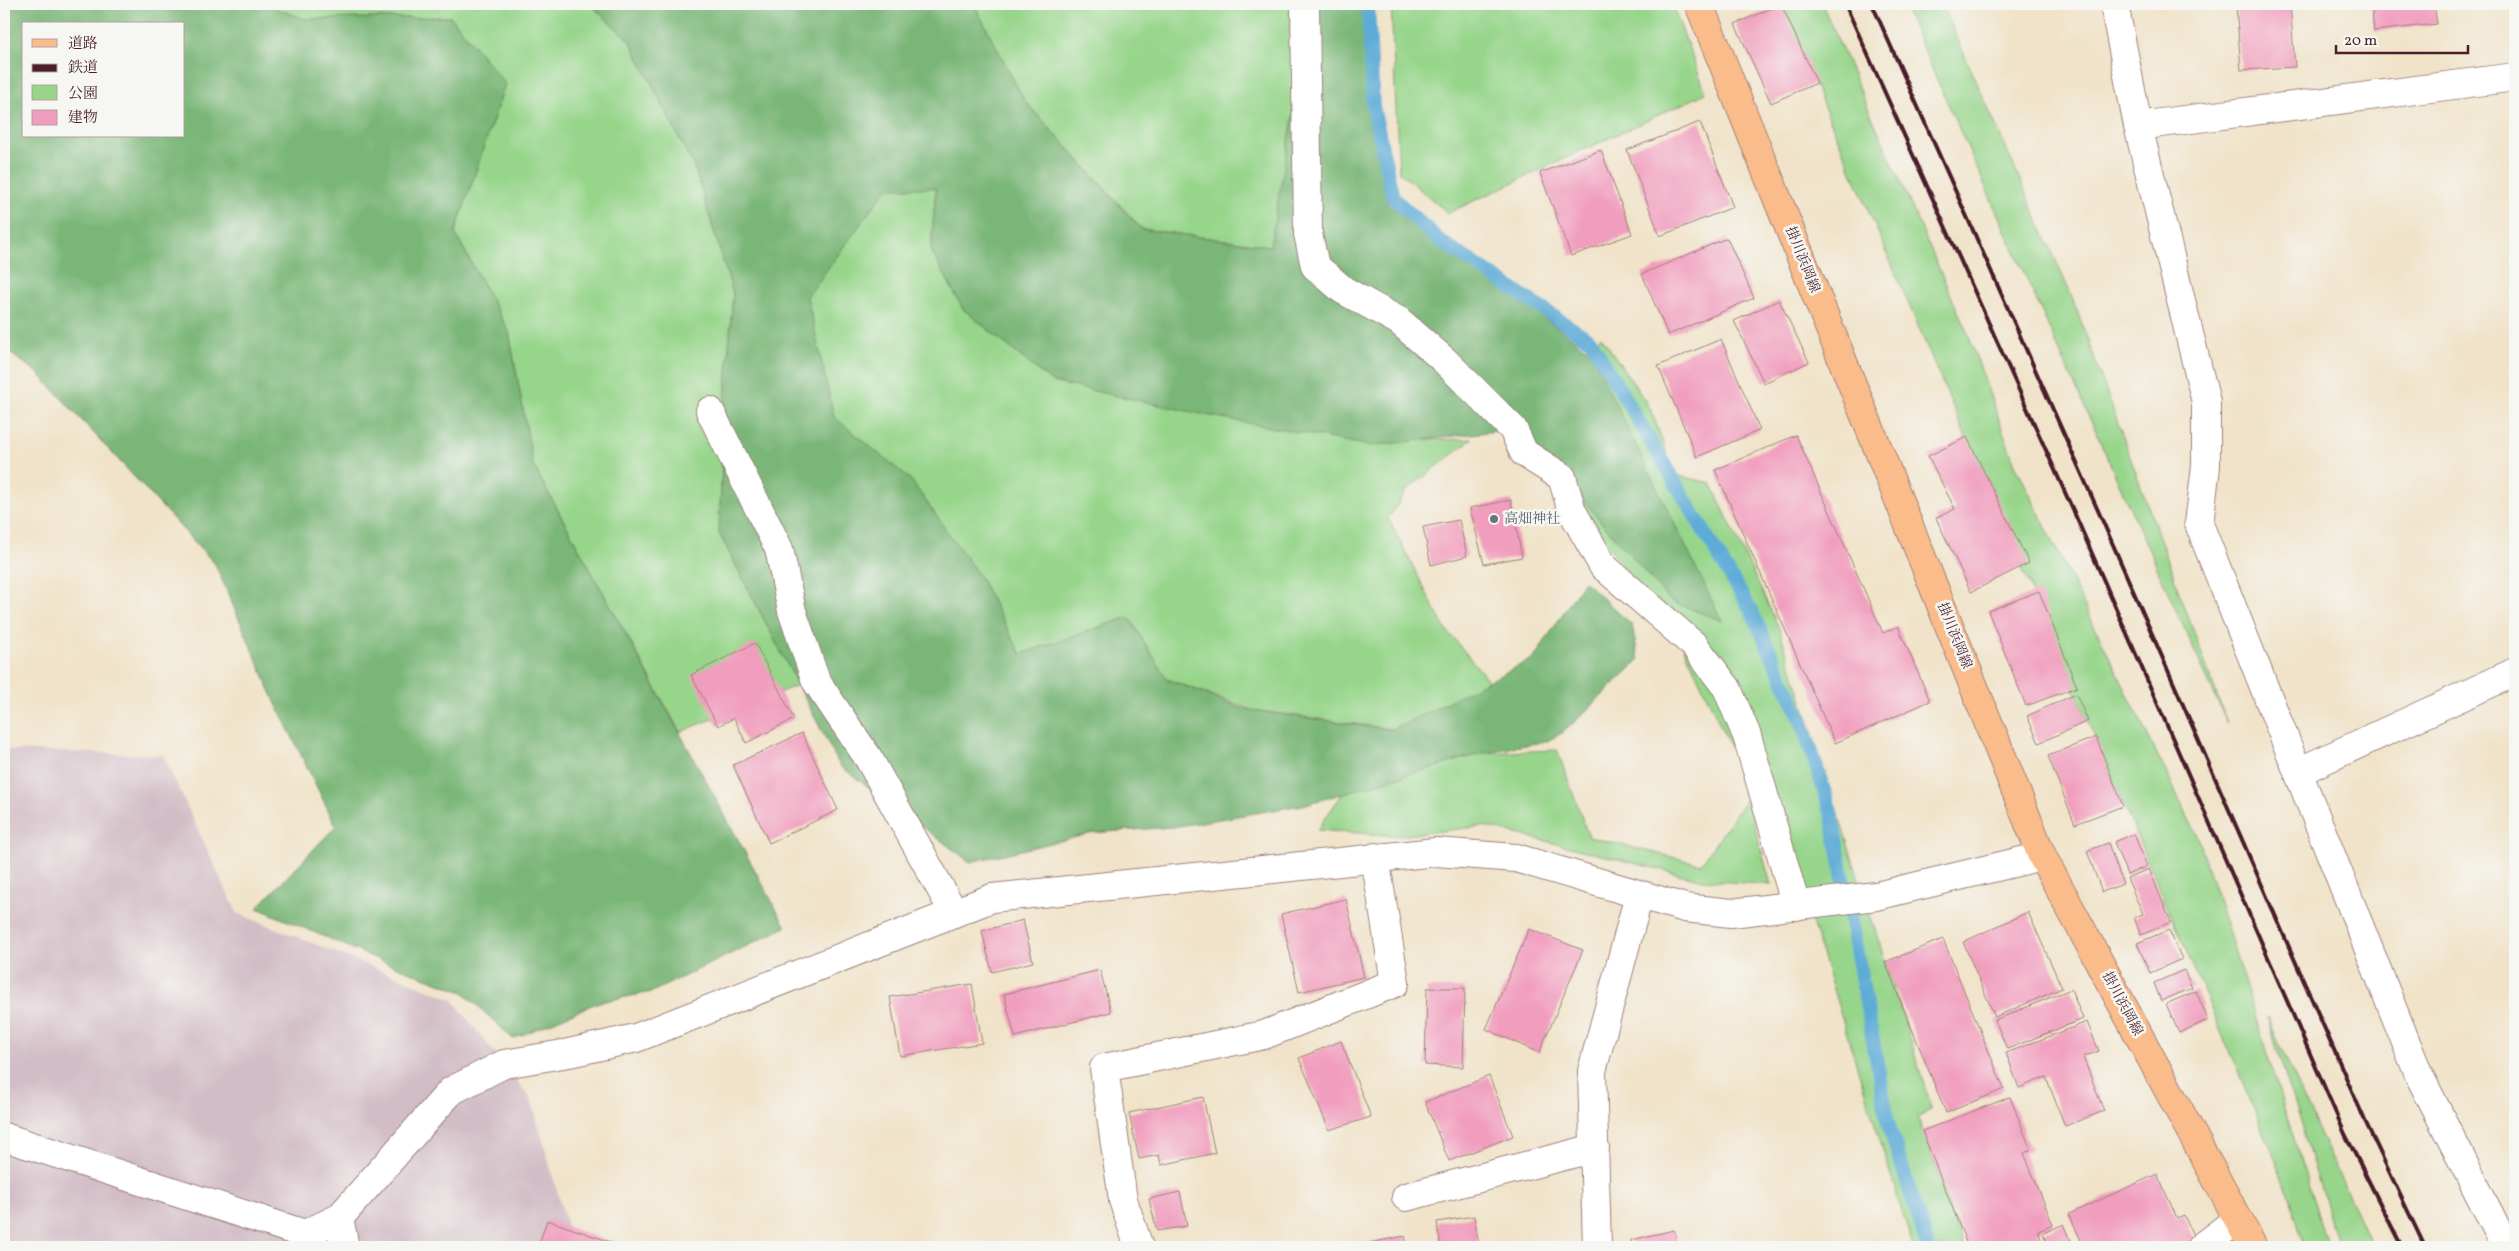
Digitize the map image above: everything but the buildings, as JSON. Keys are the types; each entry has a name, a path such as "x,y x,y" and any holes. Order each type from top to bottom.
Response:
{"main road":[{"name":"掛川浜岡線","path":"1699,4 2042,856 2253,1247"}],"street":[{"path":"1305,4 1308,234 1315,266 1343,290 1399,321 1444,360 1513,429 1524,453 1562,477 1572,511 1603,566 1694,645 1727,688 1747,736 1806,905"},
{"path":"2114,4 2138,126 2206,402 2206,466 2199,524 2419,1075 2506,1247"},
{"path":"2138,126 2515,77"},
{"path":"710,411 779,549 792,612 816,681 869,759 954,913"},
{"path":"2298,772 2515,672"},
{"path":"4,1137 305,1234 338,1218 451,1091 504,1064 569,1053 636,1038 992,898 1436,852 1516,858 1685,908 1731,913 1876,896 2042,856"},
{"path":"1139,1247 1123,1200 1104,1068 1264,1035 1395,984 1375,857"},
{"path":"1598,1247 1592,1071 1639,895"},
{"path":"1406,1197 1594,1148"},
{"path":"338,1218 345,1247"},
{"path":"2200,1247 2238,1219"}],"shaded area":[{"path":"4,750 163,755 237,913 452,999 531,1099 573,1247 4,1247"}],"green space":[{"path":"4,4 264,4 305,19 451,17 505,84 455,233 509,332 533,465 786,927 652,992 599,1002 513,1039 463,992 379,960 257,908 336,826 276,704 215,564 37,372 4,349"},
{"path":"264,4 590,4 630,41 695,169 733,293 724,415 719,533 798,685 680,732 533,465 509,332 455,233 505,84 451,17 305,19"},
{"path":"590,4 974,4 1024,100 1141,229 1270,246 1313,4 1365,4 1387,204 1590,351 1722,621 1670,601 1534,444 1513,429 1370,446 1206,415 1052,382 963,309 931,250 936,188 887,188 807,297 834,417 911,480 979,576 1021,654 1129,617 1167,679 1244,709 1392,730 1534,658 1584,581 1632,625 1639,660 1564,732 1547,741 1483,753 1303,805 1173,827 1094,833 970,862 840,766 719,533 724,415 733,293 695,169 630,41"},
{"path":"974,4 1313,4 1307,188 1270,246 1142,229 1024,100"},
{"path":"1391,4 1672,4 1706,93 1448,213 1399,172"},
{"path":"1780,4 1822,4 1968,334 2014,462 2200,842 2328,1247 2305,1247 2281,1172"},
{"path":"1903,4 1942,4 2072,297 2227,723"},
{"path":"887,184 936,188 931,250 963,309 1052,382 1366,441 1472,439 1407,490 1388,518 1444,627 1489,681 1400,730 1252,710 1167,679 1129,617 1021,654 979,576 834,418 807,297"},
{"path":"1601,336 1650,408 1675,475 1711,483 1779,628 1932,1109 1918,1118 1964,1247 1913,1247 1813,925 1683,645 1516,424"},
{"path":"1557,750 1589,837 1701,864 1747,798 1771,885 1703,880 1484,826 1399,836 1317,830 1343,793 1483,753"},
{"path":"2267,1017 2368,1238 2373,1247 2339,1247"}],"waterway":[{"path":"1368,4 1373,106 1393,198 1439,240 1591,341 1752,612 1800,717 1831,812 1888,1123 1928,1247"}],"railway":[{"path":"1845,4 2077,519 2345,1134 2402,1247"},
{"path":"1872,4 2100,515 2366,1123 2425,1247"}],"place":[{"name":"高畑神社","path":"1494,519"}]}
